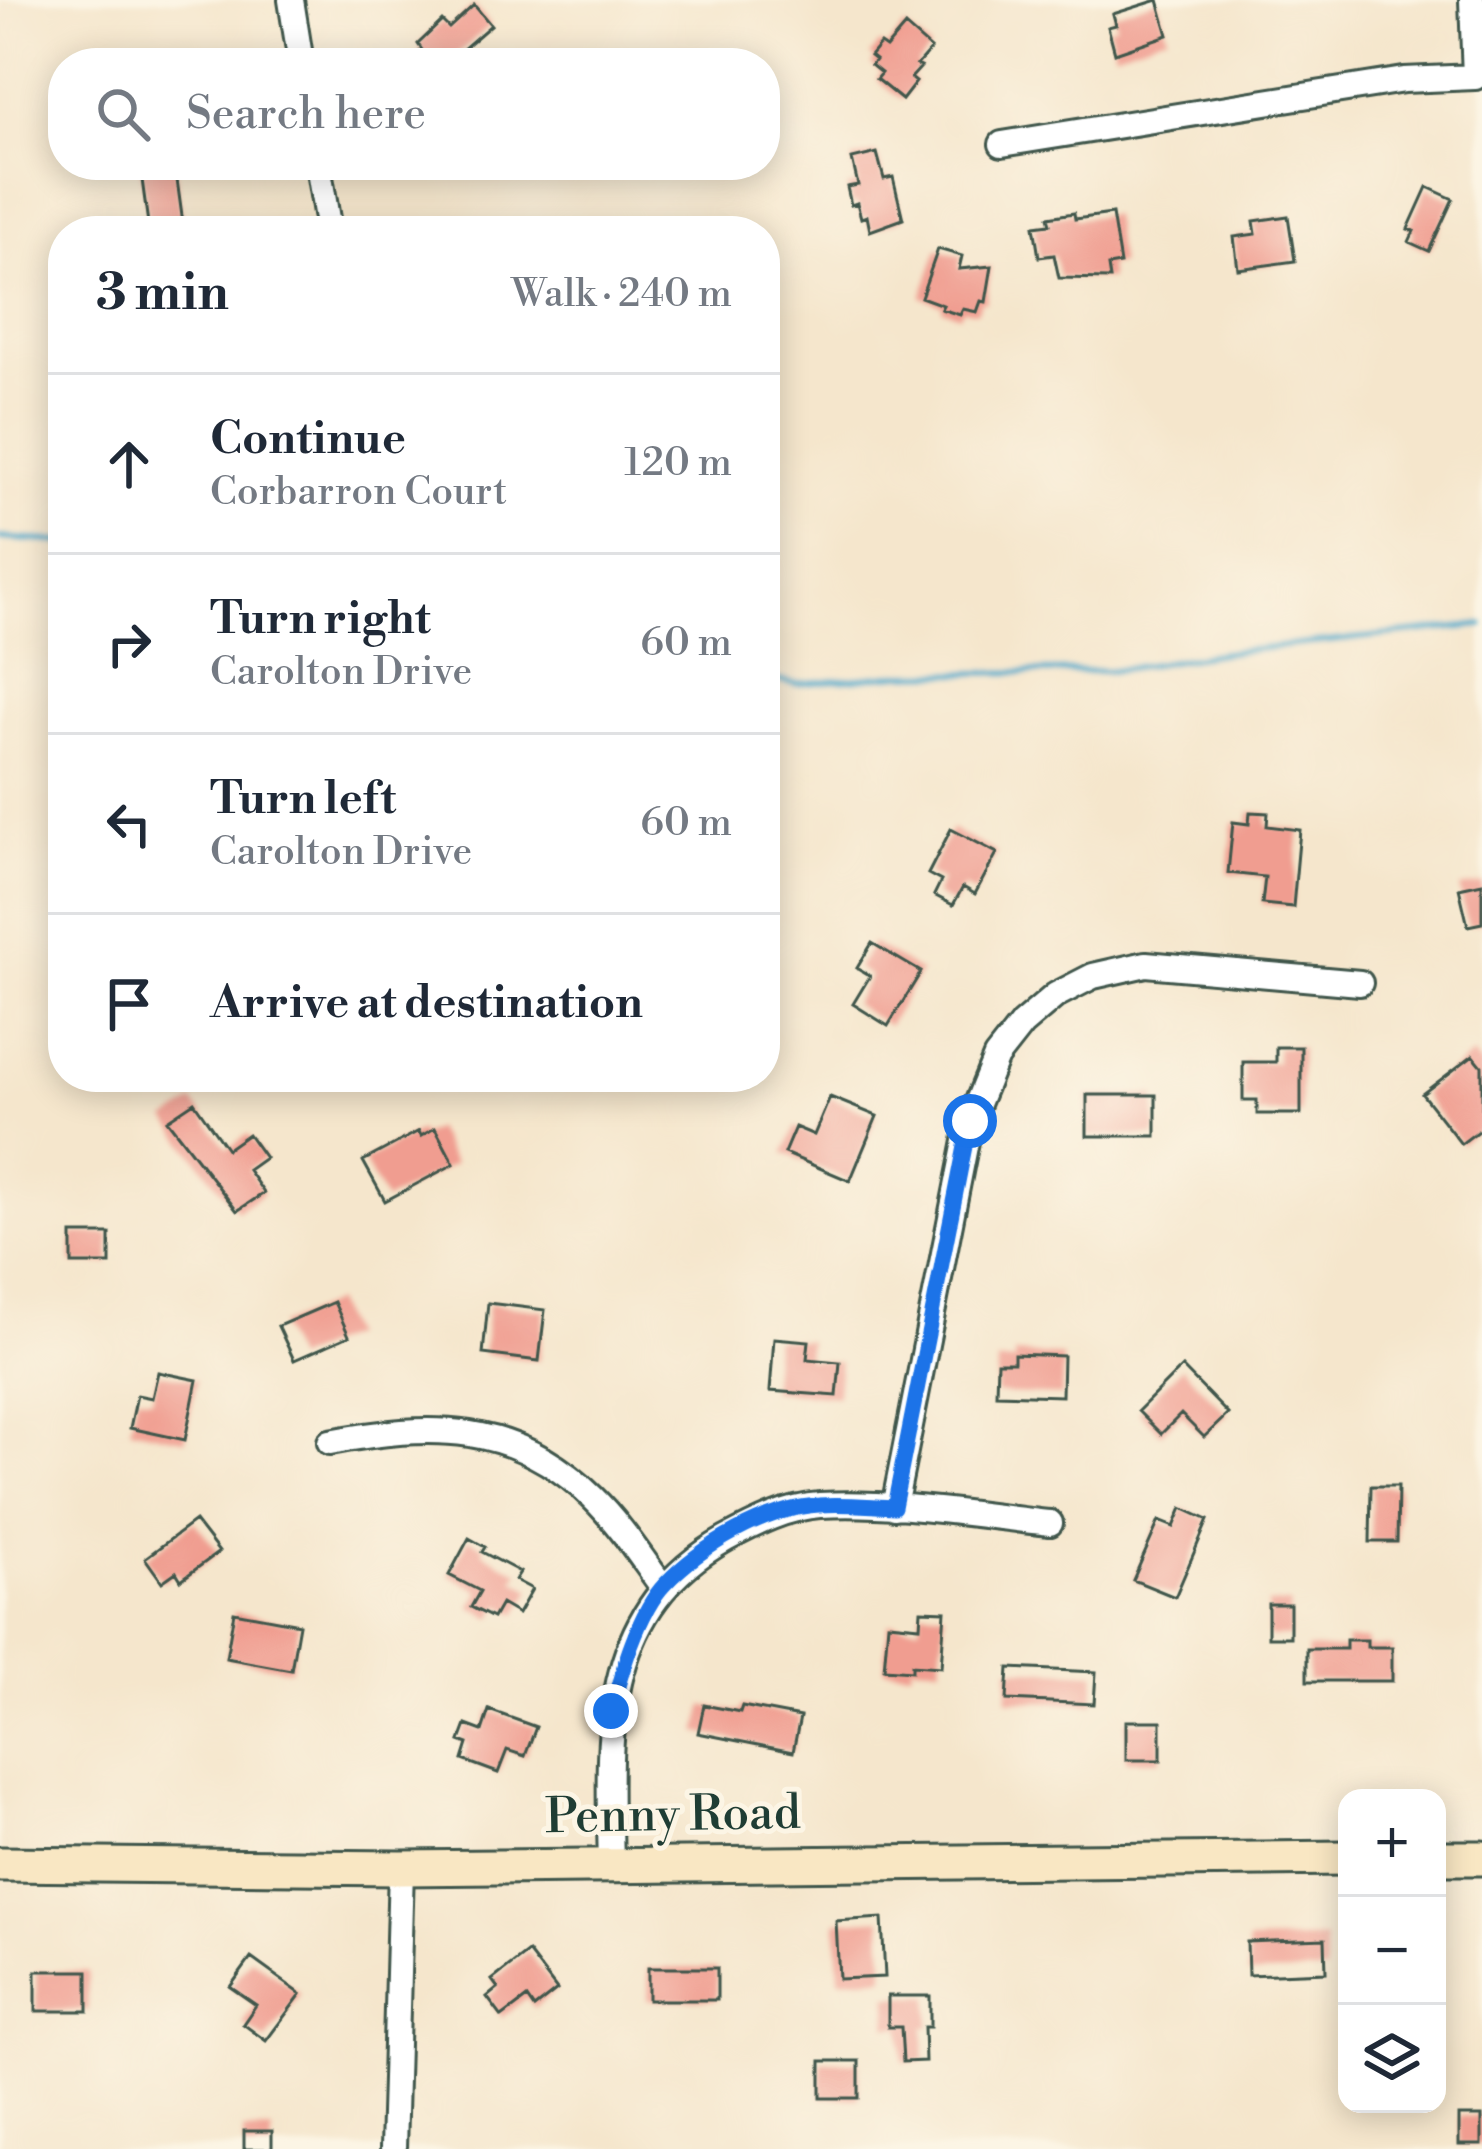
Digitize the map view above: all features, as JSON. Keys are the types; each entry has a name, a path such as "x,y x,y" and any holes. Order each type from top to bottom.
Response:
{"street":[{"path":"291,0 299,48"},
{"path":"1001,144 1404,80 1474,77 1472,0"},
{"path":"320,180 326,216"},
{"path":"894,1507 970,1121 996,1057 1022,1024 1056,995 1093,976 1146,964 1360,982"},
{"path":"330,1442 398,1429 456,1429 521,1449 593,1498 662,1586"},
{"path":"611,1864 611,1711 625,1657 662,1586 706,1551 759,1521 816,1505 894,1507 1050,1523"},
{"name":"Penny Road","path":"0,1864 400,1868 1338,1858"},
{"path":"1446,1858 1482,1858"},
{"path":"393,2149 400,1868"}],"building":[{"path":"1158,0 1168,35 1115,53 1108,27 1116,25 1113,14"},
{"path":"474,5 491,25 464,48 421,48 418,44 442,21 449,28"},
{"path":"905,26 931,49 917,65 921,67 911,78 916,82 902,100 876,79 881,73 871,65 875,60 870,56 880,44 886,48"},
{"path":"877,153 884,179 893,177 903,219 870,231 867,216 861,218 857,203 851,205 847,187 858,185 852,159"},
{"path":"142,180 177,180 182,216 147,216"},
{"path":"1427,187 1453,199 1429,251 1409,242 1414,231 1408,229"},
{"path":"1074,213 1075,219 1112,214 1120,264 1108,266 1110,279 1059,278 1054,255 1039,257 1034,226 1050,224 1048,217"},
{"path":"1288,216 1295,261 1238,269 1234,237 1256,234 1254,221"},
{"path":"938,249 962,256 959,269 992,266 986,302 981,301 977,312 963,309 960,315 921,297"},
{"path":"1250,812 1268,813 1267,826 1300,830 1293,907 1262,904 1265,877 1228,873 1233,822 1249,824"},
{"path":"951,829 997,853 975,894 963,887 953,905 934,895 941,881 928,874"},
{"path":"1482,883 1482,923 1468,926 1459,888"},
{"path":"872,943 921,972 888,1026 853,1004 870,976 857,968"},
{"path":"1276,1047 1301,1047 1301,1114 1257,1114 1257,1100 1243,1100 1243,1062 1276,1062"},
{"path":"1473,1055 1482,1066 1482,1128 1461,1144 1422,1094"},
{"path":"1087,1095 1156,1095 1156,1136 1087,1136"},
{"path":"830,1097 877,1116 850,1181 784,1153 795,1127 814,1135"},
{"path":"194,1102 227,1149 248,1134 265,1158 248,1170 264,1193 237,1211 167,1120"},
{"path":"435,1128 454,1164 385,1201 363,1161 419,1131 421,1136"},
{"path":"72,1234 110,1234 110,1264 72,1264"},
{"path":"334,1302 349,1336 294,1360 278,1326"},
{"path":"488,1303 545,1310 539,1361 483,1354"},
{"path":"774,1338 809,1341 807,1359 840,1362 837,1396 770,1391"},
{"path":"1014,1354 1063,1356 1062,1396 996,1394 997,1362 1014,1362"},
{"path":"1182,1367 1228,1414 1204,1437 1181,1414 1161,1434 1138,1411"},
{"path":"158,1372 197,1380 185,1440 130,1428 137,1395 152,1398"},
{"path":"1371,1486 1398,1486 1397,1542 1370,1542"},
{"path":"1182,1508 1208,1520 1175,1597 1133,1580 1159,1521 1174,1527"},
{"path":"195,1521 219,1552 181,1580 176,1572 162,1582 145,1558"},
{"path":"469,1538 485,1547 482,1552 520,1572 515,1580 532,1589 518,1614 501,1604 493,1618 471,1607 480,1591 449,1575"},
{"path":"1268,1604 1290,1604 1290,1637 1268,1637"},
{"path":"921,1610 945,1611 941,1667 884,1669 888,1623 920,1626"},
{"path":"234,1612 299,1624 291,1670 226,1658"},
{"path":"1346,1640 1367,1640 1367,1647 1392,1647 1392,1681 1307,1681 1307,1649 1346,1649"},
{"path":"1009,1668 1096,1672 1094,1704 1007,1700"},
{"path":"704,1705 740,1712 742,1706 800,1717 793,1752 698,1733"},
{"path":"489,1710 536,1727 525,1756 507,1750 498,1773 463,1760 468,1744 460,1741 466,1725 482,1731"},
{"path":"1126,1721 1161,1721 1161,1760 1126,1760"},
{"path":"882,1918 885,1977 839,1979 836,1921"},
{"path":"1325,1939 1326,1972 1248,1975 1247,1942"},
{"path":"528,1952 557,1990 534,2008 527,1998 502,2017 487,1997 498,1988 492,1980"},
{"path":"251,1958 301,1994 266,2041 243,2024 256,2005 230,1987"},
{"path":"648,1968 717,1968 717,2000 648,2000"},
{"path":"36,1971 88,1971 88,2011 36,2011"},
{"path":"888,1996 930,1996 930,2027 924,2027 925,2061 903,2062 901,2027 888,2027"},
{"path":"821,2061 859,2061 859,2098 821,2098"},
{"path":"1459,2116 1482,2116 1482,2145 1459,2145"},
{"path":"244,2131 272,2131 272,2149 244,2149"}],"waterway":[{"path":"0,538 48,541"},
{"path":"780,681 1110,671 1221,653 1482,625"}],"route":[{"path":"611,1711 625,1657 662,1586 706,1551 759,1521 816,1505 894,1507 970,1121"}]}
